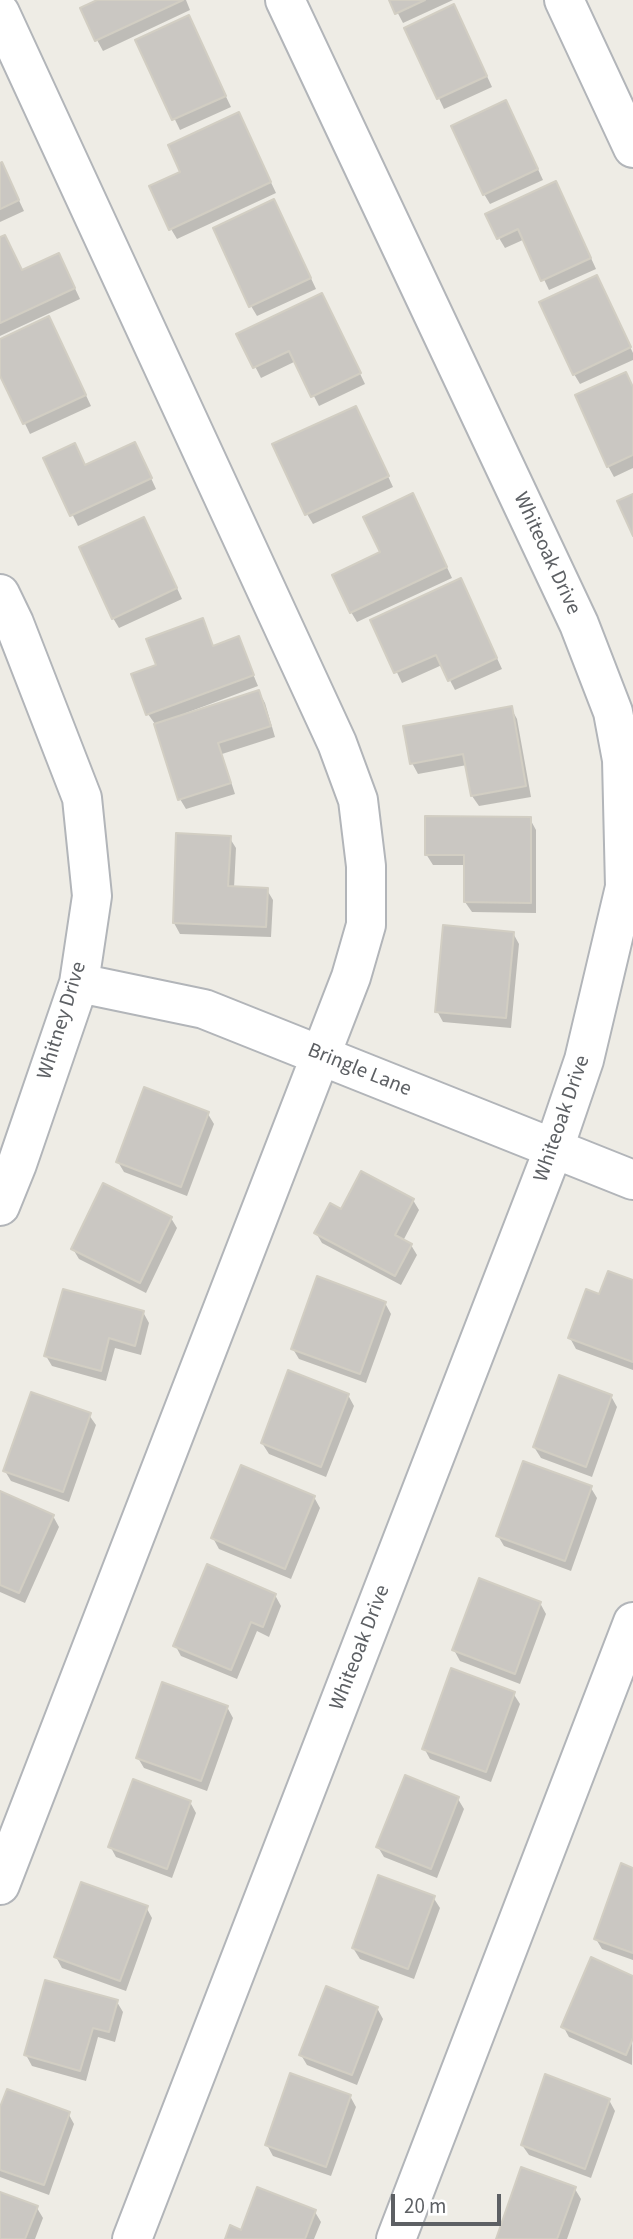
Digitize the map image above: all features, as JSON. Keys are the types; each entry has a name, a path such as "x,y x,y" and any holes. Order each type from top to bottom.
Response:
{"street":[{"name":"Whiteoak Drive","path":"132,2239 554,1148 584,1060 625,887 622,760 613,712 579,624 285,0"},
{"path":"564,0 633,148"},
{"path":"0,13 337,743 358,800 366,866 366,925 351,977 0,1885"},
{"name":"Whitney Drive","path":"0,1206 79,983 92,896 82,798 5,616"},
{"name":"Bringle Lane","path":"79,983 204,1009 633,1180"},
{"path":"396,2239 633,1622"}],"building":[{"path":"97,0 183,0 95,41 80,8"},
{"path":"389,0 425,0 395,14"},
{"path":"454,4 487,76 437,99 404,28"},
{"path":"189,15 226,96 172,120 135,40"},
{"path":"506,100 538,169 483,195 451,126"},
{"path":"239,112 271,182 169,230 149,186 180,172 168,145"},
{"path":"2,162 19,200 0,209 0,163"},
{"path":"556,181 591,258 541,281 518,229 497,239 485,214"},
{"path":"274,199 311,278 249,307 213,228"},
{"path":"5,235 22,270 59,253 75,288 0,323 0,237"},
{"path":"597,275 631,347 573,375 539,302"},
{"path":"322,293 361,373 311,397 289,351 253,368 236,334"},
{"path":"49,316 86,395 23,424 0,376 0,339"},
{"path":"626,372 633,387 633,455 607,467 575,395"},
{"path":"356,406 389,476 305,515 272,444"},
{"path":"135,442 152,478 70,516 43,458 75,443 85,465"},
{"path":"413,493 447,567 350,613 332,575 380,552 363,517"},
{"path":"633,494 633,536 617,501"},
{"path":"144,517 177,588 112,619 79,547"},
{"path":"461,578 497,658 448,681 436,655 394,673 370,620"},
{"path":"203,618 213,646 239,636 254,675 146,715 131,674 156,665 146,639"},
{"path":"259,690 271,726 218,743 231,783 178,800 154,724"},
{"path":"512,706 526,786 471,796 463,754 410,764 403,726"},
{"path":"425,816 531,817 531,903 464,902 464,855 425,855"},
{"path":"176,833 231,836 228,886 268,888 266,927 173,923"},
{"path":"443,925 514,932 506,1018 435,1012"},
{"path":"144,1087 209,1112 181,1187 116,1162"},
{"path":"361,1171 414,1199 395,1235 412,1244 395,1276 314,1233 330,1203 341,1209"},
{"path":"103,1183 172,1217 140,1283 71,1249"},
{"path":"608,1271 633,1280 633,1362 568,1338 586,1289 599,1294"},
{"path":"317,1276 386,1302 360,1374 291,1349"},
{"path":"63,1289 144,1311 135,1346 109,1338 101,1371 44,1356"},
{"path":"288,1370 349,1394 321,1467 261,1443"},
{"path":"559,1375 612,1395 586,1467 533,1447"},
{"path":"31,1392 91,1413 63,1492 3,1471"},
{"path":"523,1461 592,1486 565,1561 496,1536"},
{"path":"241,1465 315,1496 285,1569 211,1538"},
{"path":"0,1491 54,1515 19,1593 0,1585"},
{"path":"207,1564 276,1594 263,1627 251,1622 231,1670 173,1646"},
{"path":"479,1578 541,1602 515,1674 452,1650"},
{"path":"451,1668 515,1692 486,1772 422,1749"},
{"path":"162,1682 228,1706 201,1781 136,1758"},
{"path":"405,1775 459,1797 431,1869 376,1847"},
{"path":"133,1779 191,1801 167,1869 108,1847"},
{"path":"621,1863 633,1868 633,1953 594,1939"},
{"path":"378,1875 435,1896 408,1969 352,1948"},
{"path":"81,1882 148,1906 120,1981 54,1957"},
{"path":"591,1957 633,1976 633,2038 626,2055 561,2027"},
{"path":"45,1980 118,2000 109,2032 93,2028 80,2071 24,2055"},
{"path":"326,1986 378,2007 352,2075 299,2055"},
{"path":"290,2073 351,2095 326,2167 265,2145"},
{"path":"545,2074 610,2099 585,2169 521,2145"},
{"path":"7,2089 70,2112 44,2185 0,2170 0,2107"},
{"path":"521,2167 576,2187 557,2239 496,2239"},
{"path":"257,2187 316,2210 305,2239 225,2239 230,2225 241,2230"},
{"path":"0,2192 38,2206 25,2239 0,2239"}]}
